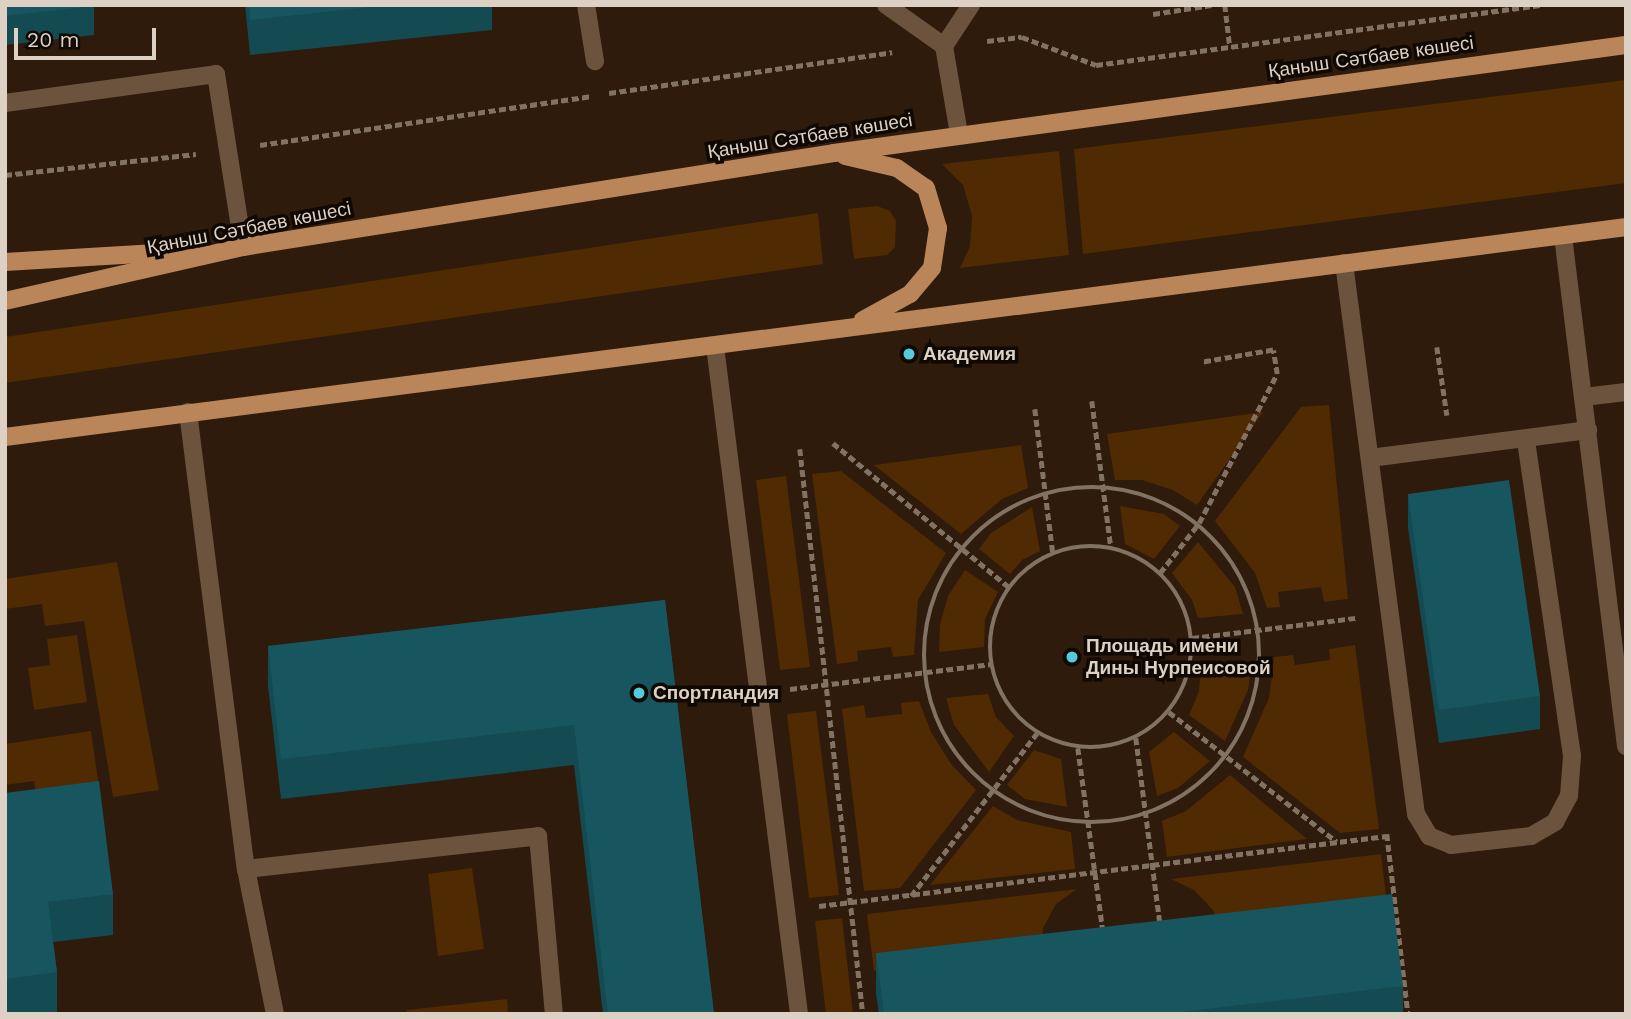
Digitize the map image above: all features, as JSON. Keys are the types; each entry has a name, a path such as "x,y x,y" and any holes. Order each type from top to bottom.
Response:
{"main road":[{"name":"Қаныш Сәтбаев көшесі","path":"5,302 243,247 834,153 1626,45"},
{"path":"834,153 897,168 926,188 938,228 932,268 910,294 854,326"},
{"path":"5,437 1626,228"},
{"path":"5,262 243,247"}],"street":[{"path":"586,5 595,61"},
{"path":"886,5 944,46"},
{"path":"959,134 944,46 971,5"},
{"path":"5,103 216,74 243,247"},
{"path":"1563,236 1626,746"},
{"path":"1344,263 1416,814 1429,836 1451,845 1531,836 1555,822 1569,796 1572,756 1527,439"},
{"path":"715,346 799,1014"},
{"path":"1584,397 1626,392"},
{"path":"188,412 246,869 275,1014"},
{"path":"1370,458 1588,430"},
{"path":"246,869 538,836 554,1014"}],"path":[{"path":"1153,14 1212,5"},
{"path":"1225,5 1230,47"},
{"path":"5,175 228,150 1022,37 1096,65 1542,5"},
{"path":"1437,347 1453,449"},
{"path":"1160,573 1199,523 1277,374 1273,350 1203,362"},
{"path":"1093,401 1111,548"},
{"path":"1035,409 1053,553"},
{"path":"833,443 1009,587"},
{"path":"800,449 863,1014"},
{"path":"1103,486 1159,498 1199,523 1214,537 1249,590 1260,629 1262,655 1248,723 1228,757 1208,779 1145,816 1089,825 1019,808 992,792 968,771 933,715 923,671 932,596 960,548 1019,502 1045,492 1103,486"},
{"path":"1090,546 1131,554 1174,585 1189,613 1192,638 1189,676 1169,712 1136,738 1109,747 1079,748 1055,743 1037,733 1017,716 996,682 990,663 995,612 1009,587 1027,566 1053,553 1090,546"},
{"path":"1192,638 1357,618"},
{"path":"759,693 990,663"},
{"path":"1169,712 1338,843"},
{"path":"910,897 1037,733"},
{"path":"1136,738 1161,932"},
{"path":"1079,748 1105,940"},
{"path":"786,909 910,897 1387,836"}],"shaded area":[{"path":"1626,80 1626,183 1083,254 1074,149"},
{"path":"1059,151 1069,255 960,268 970,246 972,216 963,185 942,164"},
{"path":"877,206 890,211 896,221 895,247 887,255 854,259 848,209"},
{"path":"818,213 823,264 5,383 5,337"},
{"path":"1329,405 1348,599 1324,602 1321,587 1278,592 1280,607 1267,608 1255,573 1215,521 1301,407"},
{"path":"1263,412 1197,505 1173,490 1142,480 1115,480 1107,434"},
{"path":"1021,445 1028,488 1002,499 961,534 874,465"},
{"path":"841,471 946,553 918,600 914,655 893,657 891,647 857,651 858,661 837,664 812,474"},
{"path":"786,476 810,667 780,670 756,480"},
{"path":"1120,506 1164,514 1180,526 1154,559 1125,544"},
{"path":"1032,507 1040,551 1022,560 1010,574 979,549 991,533"},
{"path":"1198,542 1235,587 1243,614 1198,618 1192,600 1172,573"},
{"path":"117,562 159,790 113,797 84,621 45,626 42,604 5,609 5,579"},
{"path":"965,570 998,592 985,619 984,647 939,652 940,624 948,596"},
{"path":"77,635 87,702 34,710 28,668 50,665 47,639"},
{"path":"1355,645 1379,829 1340,833 1243,757 1269,698 1274,657 1293,655 1295,665 1330,660 1329,649"},
{"path":"1252,661 1248,690 1225,741 1189,715 1199,691 1201,666"},
{"path":"988,694 996,717 1014,736 989,772 954,725 946,698"},
{"path":"919,701 931,732 951,764 976,790 900,888 864,891 842,709 864,705 866,718 902,714 901,703"},
{"path":"816,711 839,895 809,898 787,714"},
{"path":"91,731 103,815 41,824 34,781 5,785 5,744"},
{"path":"1174,732 1210,761 1178,788 1157,796 1149,752"},
{"path":"1034,750 1061,759 1067,807 1025,799 1007,785"},
{"path":"1230,775 1307,839 1167,857 1162,821 1186,811"},
{"path":"993,806 1017,820 1071,832 1075,869 930,885"},
{"path":"1381,854 1388,913 1222,931 1213,910 1194,890 1171,879"},
{"path":"472,868 484,949 438,956 428,874"},
{"path":"1077,889 1056,904 1043,928 1041,949 874,971 867,914"},
{"path":"842,918 853,1014 826,1014 815,921"},
{"path":"507,999 508,1014 407,1014 407,1010"}],"building":[{"path":"5,5 94,5 94,6 5,16"},
{"path":"249,5 390,5 250,20"},
{"path":"1509,480 1540,696 1439,710 1408,494"},
{"path":"665,600 714,1014 608,1014 574,725 281,759 268,646"},
{"path":"99,781 113,894 48,902 57,972 5,979 5,793"},
{"path":"1392,894 1403,986 1164,1014 884,1014 876,953"}],"place":[{"name":"Академия","path":"909,354"},
{"name":"Площадь имени Дины Нурпеисовой","path":"1072,657"},
{"name":"Спортландия","path":"639,693"}]}
